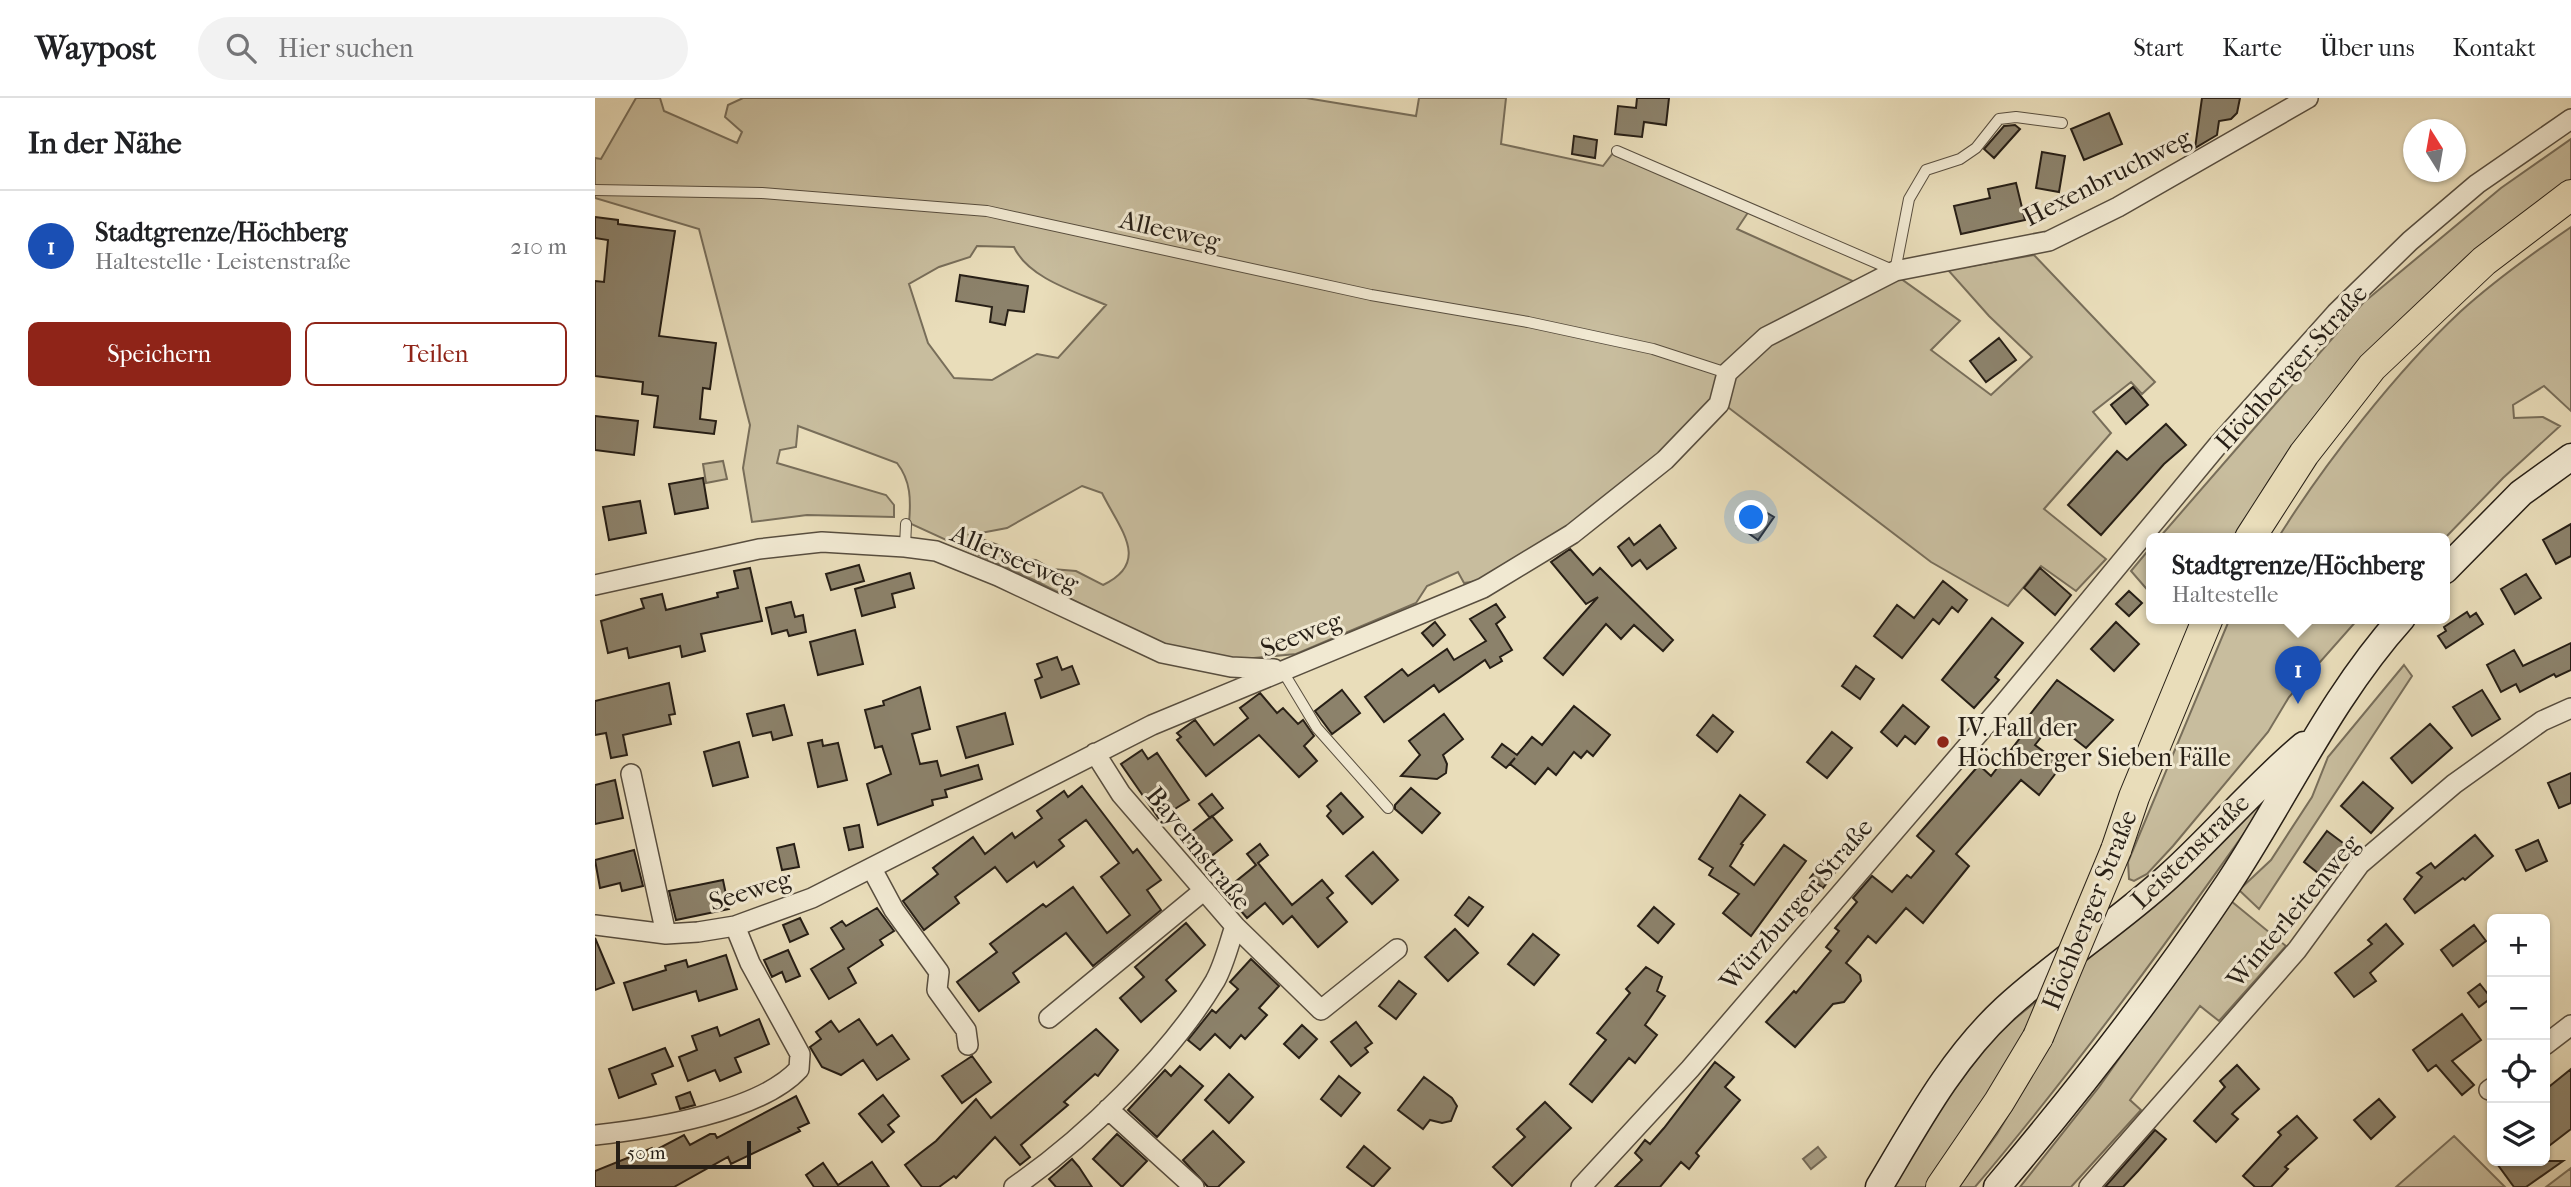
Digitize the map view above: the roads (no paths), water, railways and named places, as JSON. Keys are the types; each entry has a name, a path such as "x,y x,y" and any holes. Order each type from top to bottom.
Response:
{"main road":[{"path":"2254,533 2304,454 2372,367 2484,261 2571,195"},
{"path":"2450,565 2521,493 2571,457"},
{"name":"Höchberger Straße","path":"1941,1187 1993,1112 2038,1037 2205,624"},
{"name":"Leistenstraße","path":"1997,1187 2103,1055 2228,885 2282,798 2314,737 2398,624"},
{"name":"Leistenstraße","path":"1879,1187 1936,1091 1973,1042 2005,1009 2170,875 2265,777 2314,737"}],"street":[{"name":"Hexenbruchweg","path":"1727,373 1766,337 1895,271 2049,241 2118,207 2308,98"},
{"name":"Höchberger Straße","path":"2046,652 2210,455 2336,313 2410,241 2477,184 2571,119"},
{"name":"Seeweg","path":"595,925 666,934 736,926 812,898 1095,753 1216,696 1437,609 1523,565 1626,494 1665,460 1719,404 1727,373"},
{"name":"Allerseeweg","path":"595,585 759,549 822,542 905,547 936,551 998,576 1162,653 1231,667 1282,669"},
{"name":"Würzburger Straße","path":"1581,1187 1690,1069 2046,652"},
{"name":"Winterleitenweg","path":"2089,1187 2297,950 2360,864 2454,784 2542,720 2571,708"},
{"name":"Bayernstraße","path":"1014,1187 1066,1148 1108,1110 1188,1021 1216,979 1235,926 1202,892 1121,794 1095,753"},
{"path":"631,774 666,934"},
{"path":"872,869 894,910 939,972 937,990 966,1030 968,1045"},
{"path":"1049,1018 1202,892"},
{"path":"595,1135 647,1129 726,1108 750,1100 791,1079 799,1069 800,1054 750,963 736,926"},
{"path":"1235,926 1321,1010 1397,949"},
{"path":"2550,1041 2571,1025"},
{"path":"1108,1110 1194,1187"}],"lane":[{"path":"1617,151 1895,271 1909,198 1926,170 1959,159 1976,148 1999,119 2016,117 2061,123"},
{"name":"Alleeweg","path":"595,190 849,198 987,211 1371,295 1528,322 1640,346 1727,373"},
{"path":"905,547 906,524"},
{"path":"1282,669 1317,728 1388,808"}],"place":[{"name":"Stadtgrenze/Höchberg","path":"2298,704"},
{"name":"IV. Fall der Höchberger Sieben Fälle","path":"1943,742"}]}
